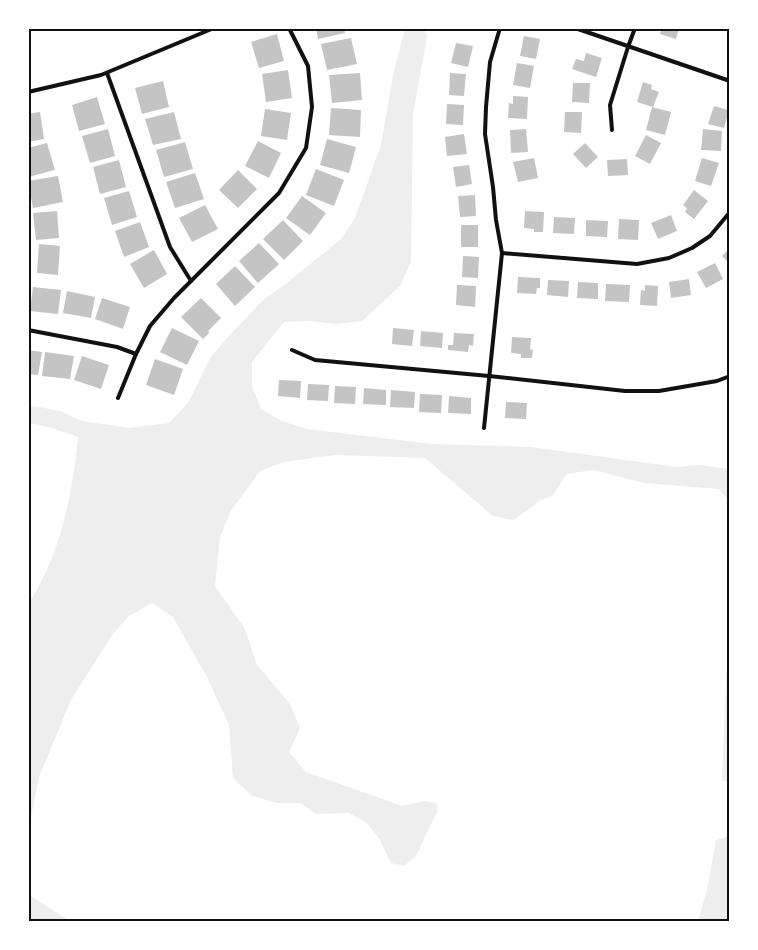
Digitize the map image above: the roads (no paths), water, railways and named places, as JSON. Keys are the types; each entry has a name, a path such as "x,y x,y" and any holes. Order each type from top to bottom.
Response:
{"street":[{"path":"28,92 101,75 213,28"},
{"path":"118,398 150,326 174,298 279,193 306,148 312,107 308,66 290,28"},
{"path":"484,428 502,253 485,134 490,62 500,28"},
{"path":"575,28 729,81"},
{"path":"612,130 610,105 635,28"},
{"path":"107,72 170,247 192,281"},
{"path":"502,253 637,264 669,258 692,248 710,236 729,212"},
{"path":"28,330 117,347 136,354"},
{"path":"292,350 315,360 489,376 625,392 659,391 717,381 729,376"}]}
